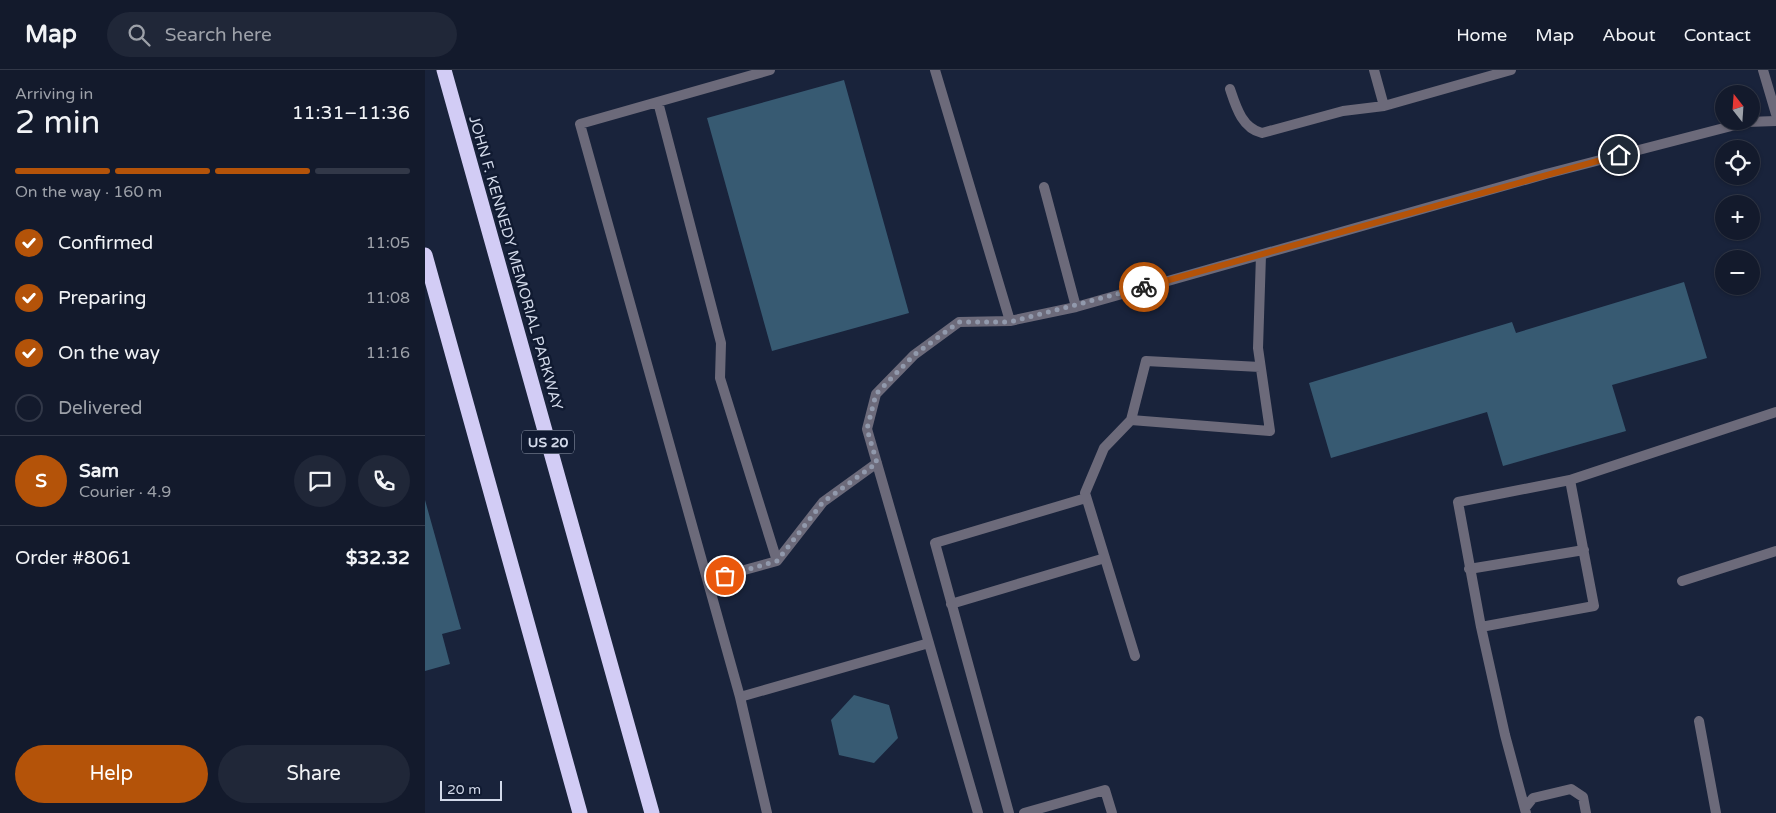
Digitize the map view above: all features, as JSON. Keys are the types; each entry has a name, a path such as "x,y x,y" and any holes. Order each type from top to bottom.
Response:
{"highway":[{"name":"JOHN F. KENNEDY MEMORIAL PARKWAY","path":"444,70 652,813"},
{"path":"425,254 580,813"}],"street":[{"path":"767,813 740,697 580,124 770,70"},
{"path":"935,70 1010,322"},
{"path":"1374,70 1384,106"},
{"path":"1230,90 1236,107 1247,125 1262,133 1343,111 1384,106 1511,70"},
{"path":"1763,70 1776,114"},
{"path":"658,102 721,343 720,378 777,561"},
{"path":"978,813 867,429 876,394 914,355 959,322 1010,322 1261,255 1546,174 1747,122 1776,121"},
{"path":"1044,187 1075,306"},
{"path":"1131,420 1270,431 1258,348 1261,255"},
{"path":"1135,656 1085,493 1104,448 1131,420 1146,361 1261,367"},
{"path":"1526,811 1505,735 1481,627 1458,502 1569,480 1776,412"},
{"path":"708,580 777,561 823,502 877,463"},
{"path":"1481,627 1594,606 1569,480"},
{"path":"1009,813 935,543 1086,498"},
{"path":"1469,569 1584,550"},
{"path":"1682,581 1776,551"},
{"path":"951,604 1105,558"},
{"path":"740,697 929,643"},
{"path":"1699,721 1716,813"},
{"path":"1526,811 1533,798 1571,789 1583,797 1586,813"},
{"path":"1024,813 1105,790 1112,813"}],"building":[{"path":"844,80 909,313 772,351 707,118"},
{"path":"1684,282 1707,358 1612,385 1626,431 1503,466 1487,412 1331,458 1309,383 1512,322 1516,333"},
{"path":"425,500 461,629 442,634 450,664 425,671"},
{"path":"854,695 889,705 898,738 874,763 839,755 831,720"}],"way so far":[{"path":"725,576 777,561 823,502 877,463 867,429 876,394 914,355 959,322 1010,322 1144,287"}],"route":[{"path":"1144,287 1619,155"}]}
